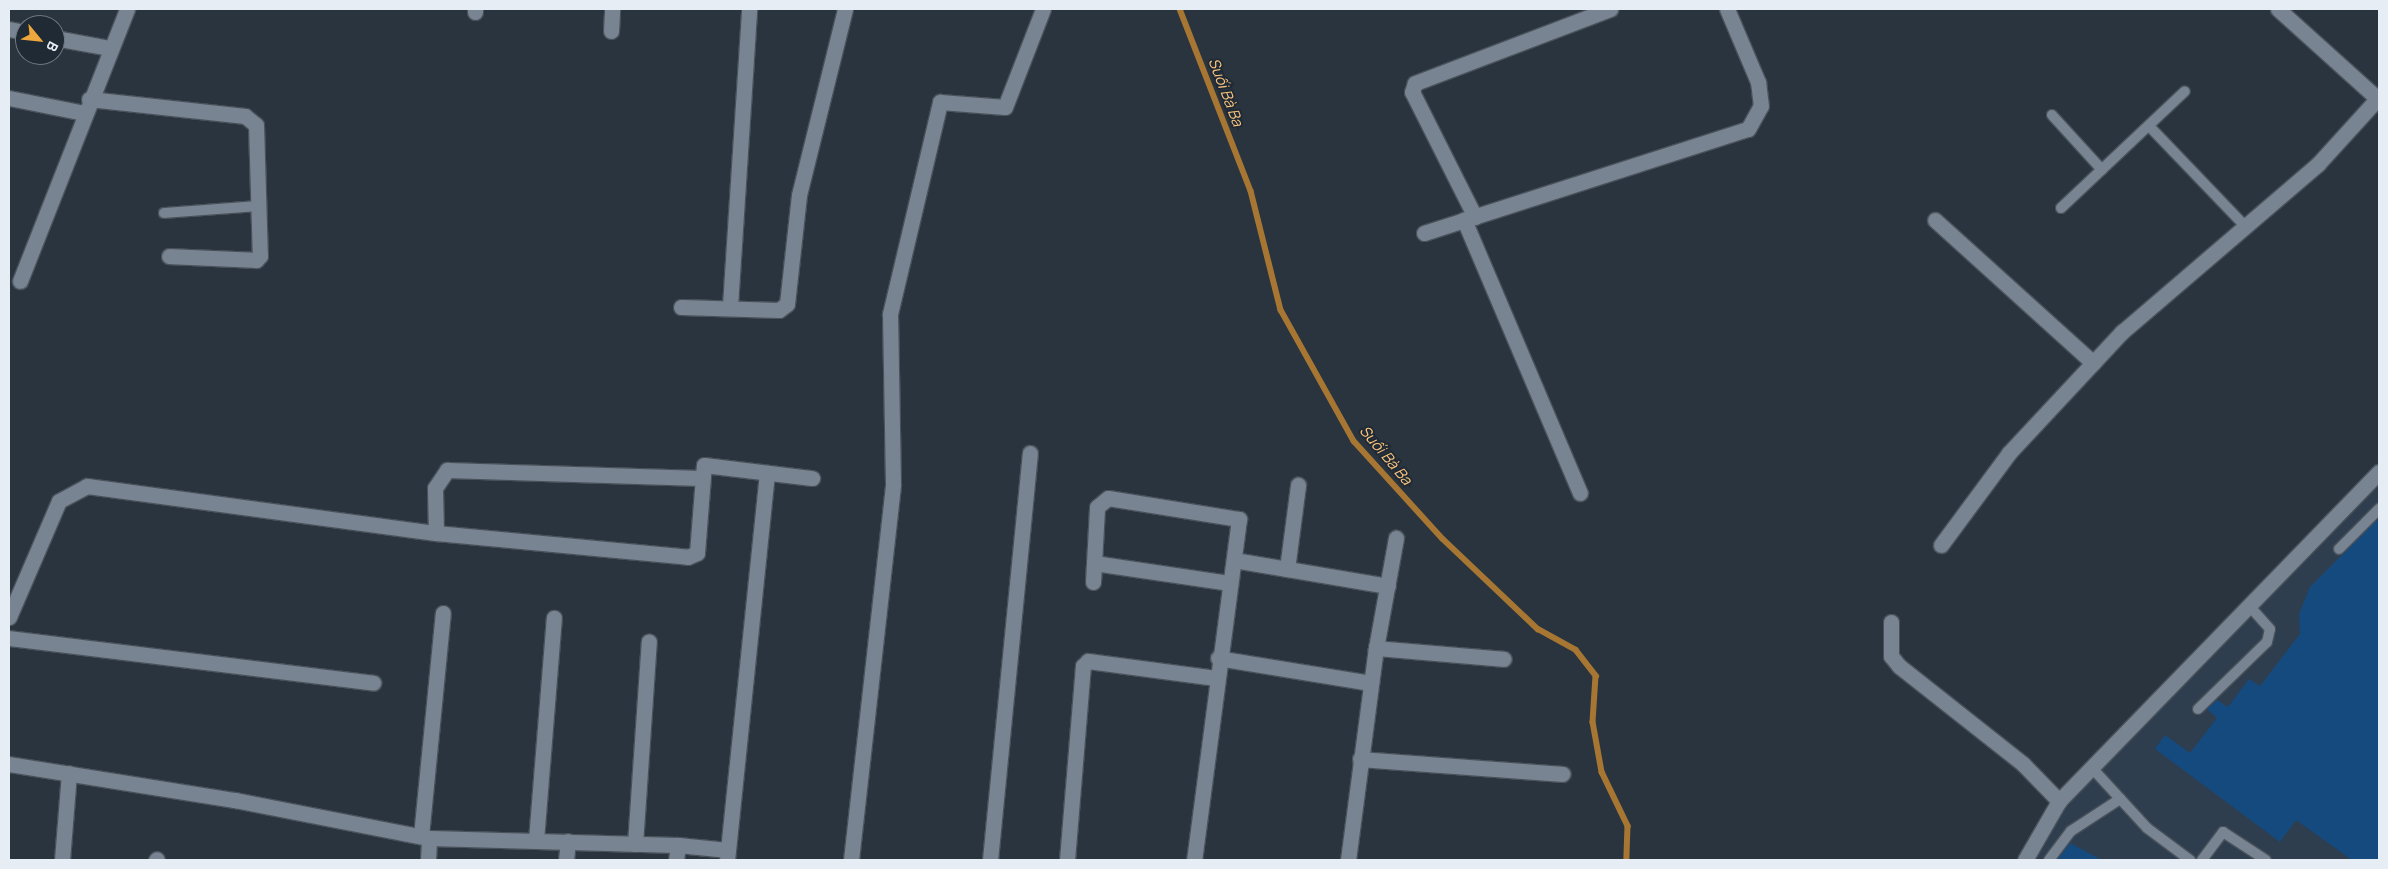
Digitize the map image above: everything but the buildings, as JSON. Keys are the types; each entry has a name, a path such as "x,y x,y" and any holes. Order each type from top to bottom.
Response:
{"street":[{"path":"20,281 110,48 128,9"},
{"path":"611,30 612,9"},
{"path":"730,306 749,9"},
{"path":"682,307 730,306 779,310 787,304 799,195 846,9"},
{"path":"851,860 893,484 890,314 940,102 1004,107 1043,9"},
{"path":"1580,494 1470,218 1412,92 1414,83 1610,9"},
{"path":"1424,233 1748,129 1761,106 1758,82 1727,9"},
{"path":"1940,544 2009,453 2122,332 2318,164 2379,98 2278,9"},
{"path":"65,40 110,48"},
{"path":"9,98 251,119 256,125 262,248 256,260 169,256"},
{"path":"1935,220 2093,363"},
{"path":"990,860 1030,453"},
{"path":"9,616 60,501 87,486 436,533 694,556 704,465 812,478"},
{"path":"436,533 435,488 447,470 702,478"},
{"path":"2025,860 2060,801 2379,472"},
{"path":"9,764 425,837 634,844 677,853 728,855 767,473"},
{"path":"1287,569 1298,485"},
{"path":"1093,582 1098,507 1108,498 1236,516 1240,524 1218,658 1194,860"},
{"path":"1348,860 1376,648 1396,538"},
{"path":"1234,560 1388,586"},
{"path":"1094,563 1229,583"},
{"path":"428,860 425,837 443,613"},
{"path":"536,840 554,618"},
{"path":"1890,622 1891,656 1899,666 2023,764 2060,801"},
{"path":"9,638 372,683"},
{"path":"634,844 648,641"},
{"path":"1376,648 1504,659"},
{"path":"1218,658 1371,683"},
{"path":"1066,860 1084,666 1088,661 1216,678"},
{"path":"1360,759 1562,774"},
{"path":"62,860 69,774"},
{"path":"566,860 568,841"}],"lane":[{"path":"2062,208 2150,127 2184,91"},
{"path":"2052,115 2102,170"},
{"path":"2150,127 2246,226"},
{"path":"164,213 260,206"},
{"path":"2339,549 2379,509"},
{"path":"2198,709 2267,642 2270,629 2249,606"},
{"path":"2092,768 2147,828 2190,860"},
{"path":"2049,860 2071,831 2120,799"},
{"path":"2202,860 2223,832 2266,860"}],"shaded area":[{"path":"2379,477 2379,860 2030,860 2062,803"}],"waterway":[{"name":"Suối Bà Ba","path":"1180,9 1251,191 1281,310 1354,441 1443,539 1538,629 1576,650 1596,676 1593,722 1602,772 1628,826 1627,860"}]}
